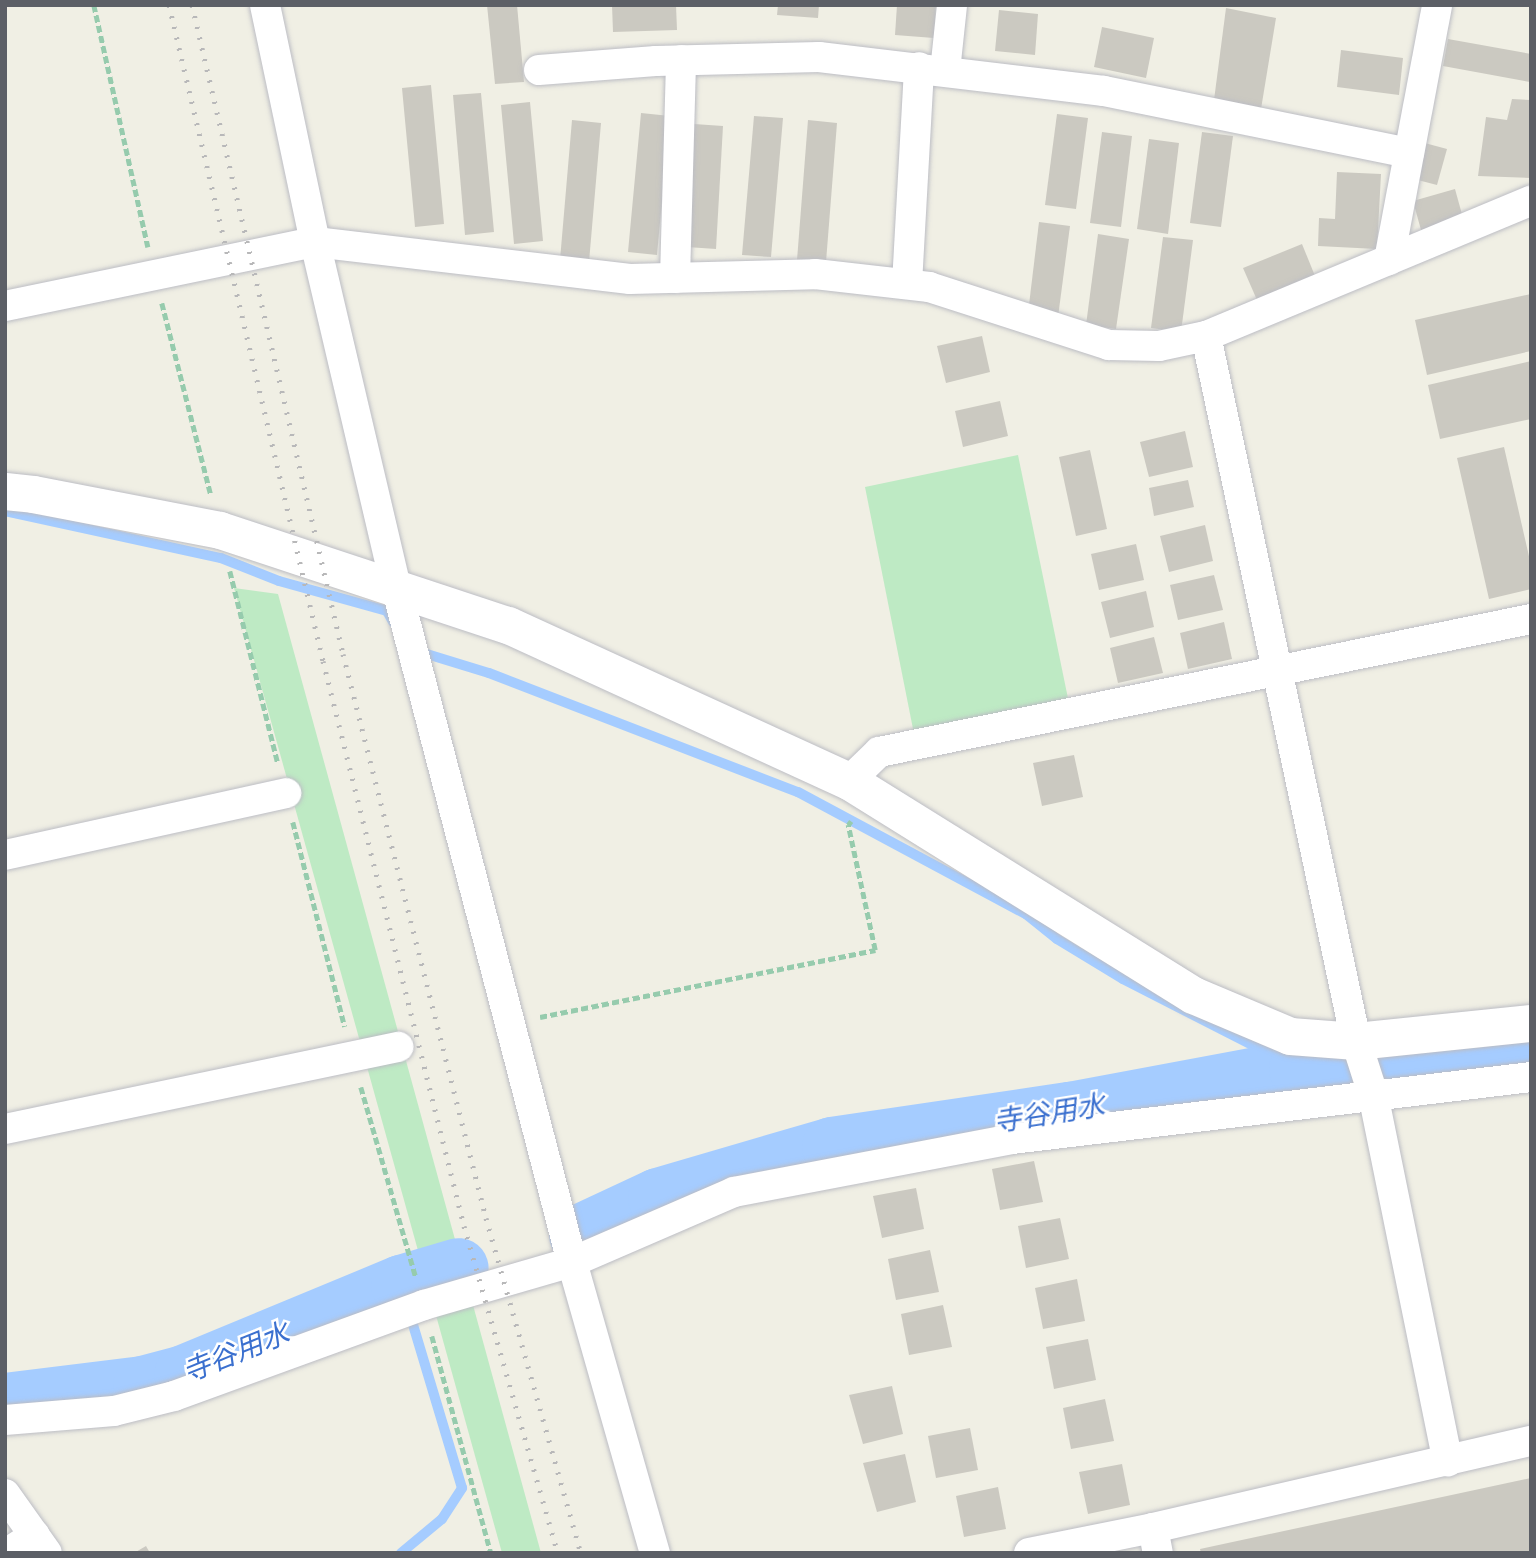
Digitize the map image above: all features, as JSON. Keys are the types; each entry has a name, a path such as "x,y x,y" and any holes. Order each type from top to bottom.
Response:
{"street":[{"path":"265,5 315,242 396,586 572,1262 655,1553"},
{"path":"907,284 932,69 952,5"},
{"path":"1389,260 1437,5"},
{"path":"539,70 681,60 819,57 1104,91 1409,153"},
{"path":"675,278 681,60"},
{"path":"5,306 315,242 630,279 815,274 907,284 929,287 1109,345 1159,346 1206,336 1531,201"},
{"path":"1206,336 1275,671 1356,1041 1373,1094 1448,1461"},
{"path":"5,491 220,530 508,625 859,787 1192,995 1290,1036 1356,1041 1531,1023"},
{"path":"859,787 879,752 1531,619"},
{"path":"5,855 286,793"},
{"path":"5,1129 400,1047"},
{"path":"5,1420 114,1411 174,1396 424,1305 572,1262 734,1192 1012,1139 1531,1077"},
{"path":"1029,1553 1156,1540 1531,1441"},
{"path":"5,1494 41,1544 7,1553"}],"path":[{"path":"510,1023 875,950 848,825 859,787"}],"green space":[{"path":"1018,455 1071,713 916,744 865,487"},
{"path":"234,588 278,594 541,1553 502,1553"}],"building":[{"path":"487,5 517,5 524,82 495,84"},
{"path":"612,5 676,5 677,30 613,32"},
{"path":"778,5 819,5 818,18 777,15"},
{"path":"897,5 936,5 934,38 895,35"},
{"path":"1226,8 1276,18 1261,109 1214,100"},
{"path":"999,10 1038,14 1035,55 995,51"},
{"path":"1102,27 1154,38 1146,78 1094,67"},
{"path":"1448,39 1531,54 1530,82 1443,66"},
{"path":"1341,50 1403,58 1399,95 1337,87"},
{"path":"431,85 444,224 415,227 402,88"},
{"path":"481,93 494,232 465,235 453,95"},
{"path":"1512,99 1531,100 1531,178 1478,176 1486,117 1507,120"},
{"path":"530,102 543,241 514,244 501,105"},
{"path":"641,113 670,116 657,255 628,252"},
{"path":"1057,114 1088,118 1076,209 1045,205"},
{"path":"754,116 783,118 771,257 742,255"},
{"path":"572,120 601,123 589,262 560,260"},
{"path":"808,120 837,123 826,262 797,260"},
{"path":"694,124 723,126 716,249 687,247"},
{"path":"1102,132 1132,136 1121,227 1090,223"},
{"path":"1202,132 1233,136 1221,227 1190,223"},
{"path":"1149,139 1179,143 1168,234 1137,229"},
{"path":"1421,142 1447,149 1437,185 1410,178"},
{"path":"1337,172 1381,174 1377,249 1318,246 1319,218 1335,219"},
{"path":"1455,189 1463,218 1421,230 1413,201"},
{"path":"1039,222 1070,226 1058,317 1028,313"},
{"path":"1098,234 1129,239 1116,329 1086,325"},
{"path":"1163,237 1193,240 1181,332 1151,328"},
{"path":"1302,244 1315,276 1257,300 1243,268"},
{"path":"1531,294 1531,351 1427,375 1415,320"},
{"path":"982,336 990,372 946,383 937,346"},
{"path":"1531,361 1531,419 1440,439 1428,385"},
{"path":"1000,401 1008,436 963,447 955,411"},
{"path":"1185,431 1193,467 1149,477 1140,442"},
{"path":"1504,447 1531,565 1531,589 1489,599 1457,458"},
{"path":"1090,450 1107,529 1076,536 1059,457"},
{"path":"1188,480 1194,507 1154,516 1149,488"},
{"path":"1205,525 1213,561 1169,572 1160,536"},
{"path":"1136,544 1144,580 1099,590 1091,554"},
{"path":"1214,575 1223,610 1178,620 1170,585"},
{"path":"1146,591 1154,627 1110,638 1101,602"},
{"path":"1224,622 1232,659 1188,669 1180,633"},
{"path":"1154,637 1163,673 1118,683 1110,648"},
{"path":"1074,755 1083,797 1042,806 1033,763"},
{"path":"1034,1161 1043,1202 1000,1210 992,1169"},
{"path":"916,1188 924,1229 882,1238 873,1196"},
{"path":"1060,1218 1069,1259 1026,1268 1018,1226"},
{"path":"930,1250 939,1292 896,1300 888,1259"},
{"path":"1077,1279 1085,1321 1043,1329 1035,1288"},
{"path":"943,1305 952,1347 909,1355 901,1314"},
{"path":"1088,1339 1096,1380 1054,1389 1046,1347"},
{"path":"892,1386 903,1434 863,1444 849,1395"},
{"path":"1105,1399 1114,1441 1071,1449 1063,1408"},
{"path":"970,1428 978,1470 936,1478 928,1436"},
{"path":"905,1454 916,1502 877,1512 863,1463"},
{"path":"1122,1464 1130,1505 1088,1514 1079,1472"},
{"path":"1531,1478 1531,1553 1201,1553 1200,1549"},
{"path":"998,1487 1006,1529 964,1537 956,1496"},
{"path":"146,1546 150,1553 134,1553"}],"waterway":[{"path":"5,511 221,558 279,581 387,611 393,622"},
{"path":"417,651 489,673 798,792 1026,914 1057,939 1123,979 1299,1069"},
{"name":"寺谷用水","path":"579,1235 658,1198 832,1147 1070,1112 1299,1069 1531,1047"},
{"name":"寺谷用水","path":"5,1403 143,1386 184,1375 401,1285 459,1268"},
{"path":"401,1285 462,1488 442,1519 401,1553"}],"railway":[{"path":"169,5 323,661 464,1226 558,1553"},
{"path":"192,5 343,654 486,1218 581,1553"}]}
